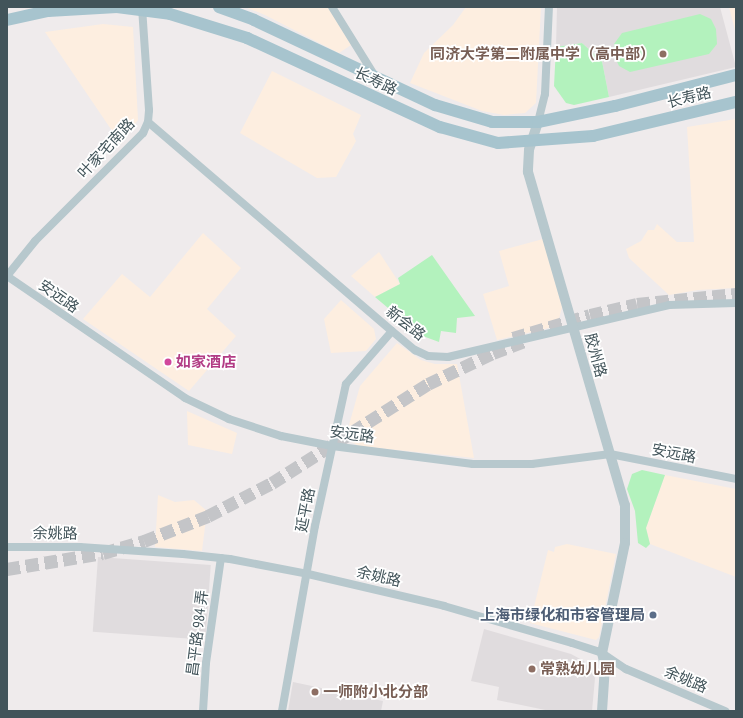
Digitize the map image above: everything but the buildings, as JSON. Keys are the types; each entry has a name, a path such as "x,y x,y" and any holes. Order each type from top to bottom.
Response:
{"main road":[{"name":"长寿路","path":"7,20 48,11 117,7 142,8 170,14 247,38 440,127 498,143 531,142 593,136 736,102"},
{"name":"长寿路","path":"219,7 254,20 376,79 435,105 492,122 538,122 616,106 736,75"}],"street":[{"path":"332,7 376,79"},
{"name":"胶州路","path":"549,7 545,94 531,142 528,172 625,506 625,543 602,653 605,666 602,711"},
{"name":"叶家宅南路","path":"7,276 35,241 135,141 148,122 142,8"},
{"name":"新会路","path":"148,122 415,350 439,358 669,304 736,303"},
{"name":"安远路","path":"7,276 185,398 229,419 281,436 332,446 473,464 532,464 610,454 736,479"},
{"name":"延平路","path":"282,711 332,446 346,384 392,331"},
{"name":"余姚路","path":"7,547 80,547 221,558 308,574 444,606 602,653 626,669 725,711"},
{"name":"昌平路 984 弄","path":"203,711 206,663 221,558"}],"shaded area":[{"path":"245,7 328,7 351,45 339,53 265,15"},
{"path":"466,7 541,7 536,103 525,113 504,115 482,111 410,83 424,53 453,25"},
{"name":"同济大学第二附属中学（高中部）","path":"557,7 720,7 736,67 609,97 602,61 582,43 556,47"},
{"path":"729,7 736,7 736,34"},
{"path":"103,24 133,27 138,120 121,144 45,32"},
{"path":"272,71 361,115 353,134 356,141 336,177 317,178 240,133"},
{"path":"736,119 736,288 698,290 669,295 629,258 626,249 641,241 648,230 654,230 657,224 677,242 694,242 687,127"},
{"path":"203,233 241,268 207,309 236,336 189,391 83,319 122,274 150,297"},
{"path":"543,239 562,307 559,319 553,327 497,340 483,294 509,286 499,251"},
{"path":"379,252 400,284 375,297 351,276"},
{"path":"341,300 374,329 376,339 366,351 331,353 324,319"},
{"path":"397,343 421,360 435,364 457,364 474,458 359,446 350,441 347,432 360,386"},
{"path":"187,411 237,433 232,454 188,445"},
{"path":"665,475 736,489 736,577 650,544 646,528"},
{"path":"158,495 175,502 194,500 207,511 202,551 155,547"},
{"path":"567,544 616,554 599,637 596,640 530,623 548,550 554,552 555,547"},
{"path":"98,557 211,565 205,640 93,632"},
{"name":"常熟幼儿园","path":"484,629 571,654 584,661 595,678 592,711 550,711 497,700 499,687 471,681"},
{"name":"一师附小北分部","path":"293,682 383,701 381,711 288,711"}],"green space":[{"path":"700,14 711,19 716,29 717,44 709,54 630,72 619,66 614,55 614,44 622,33"},
{"path":"582,43 602,61 609,97 574,105 566,103 554,86 556,47"},
{"path":"432,255 475,316 457,318 456,333 441,331 439,342 420,335 375,297 400,284 398,278"},
{"path":"642,470 665,475 646,528 650,544 646,548 638,543 635,511 627,489 632,474"}],"tunnel":[{"path":"513,338 590,315 637,304 736,294"},
{"path":"7,569 103,553 144,541 208,516 272,483 428,384 493,353 525,341"}],"place":[{"name":"同济大学第二附属中学（高中部）","path":"663,54"},
{"name":"如家酒店","path":"168,362"},
{"name":"上海市绿化和市容管理局","path":"653,615"},
{"name":"常熟幼儿园","path":"532,669"},
{"name":"一师附小北分部","path":"315,692"}]}
